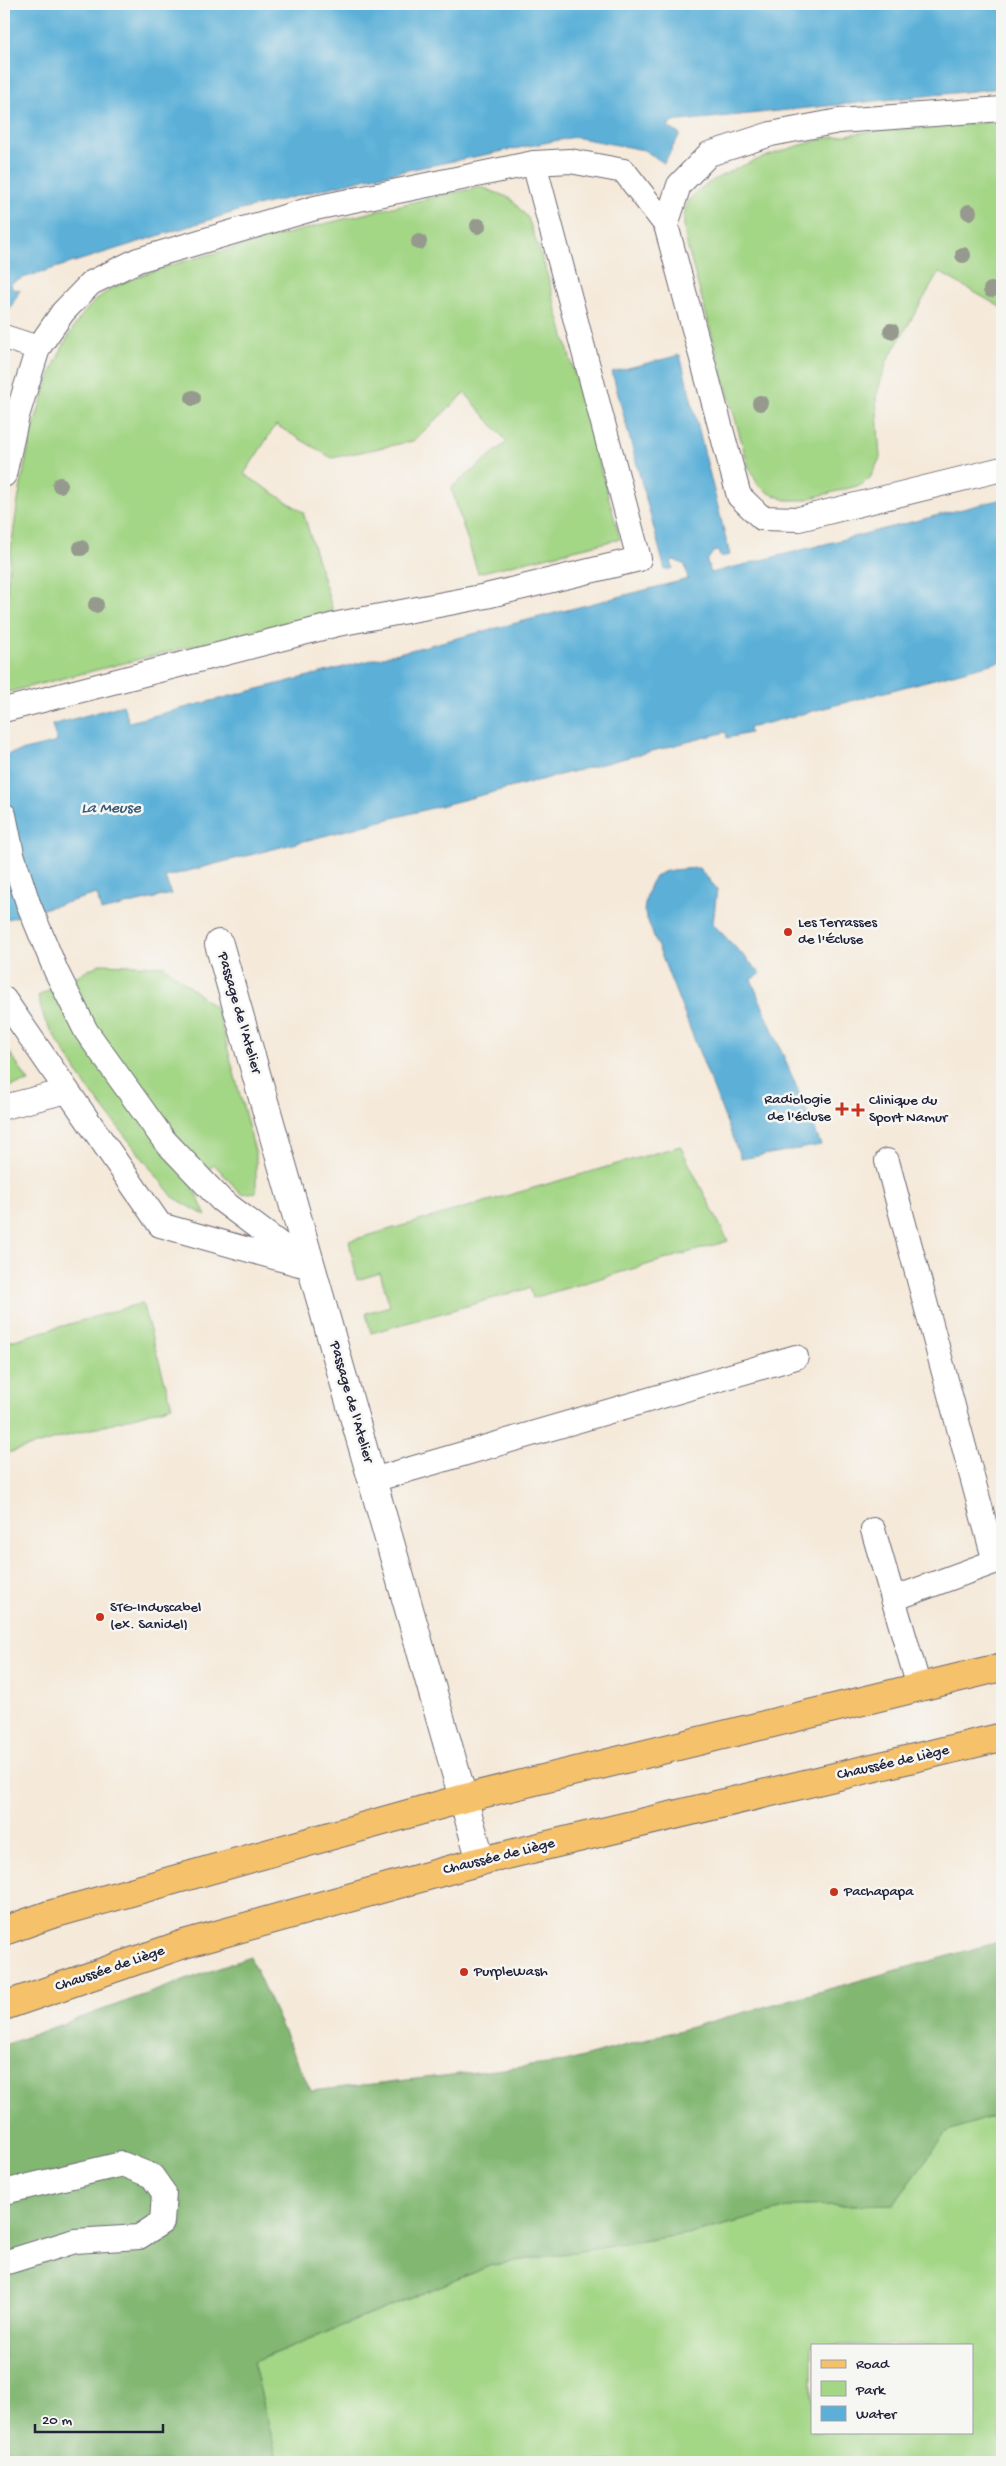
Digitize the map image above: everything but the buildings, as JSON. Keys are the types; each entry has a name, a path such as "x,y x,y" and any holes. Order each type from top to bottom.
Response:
{"main road":[{"path":"4,1930 465,1798 1002,1667"},
{"name":"Chaussée de Liège","path":"4,2006 184,1944 481,1861 999,1737"}],"street":[{"name":"Passage de l'Atelier","path":"220,944 465,1798 481,1861"}],"lane":[{"path":"666,225 679,185 710,154 771,134 838,122 1002,109"},
{"path":"4,475 18,416 38,348 64,312 91,283 138,260 315,208 534,163 570,161 624,171 666,225 739,496 762,518 799,519 1002,469"},
{"path":"4,710 338,624 486,596 639,559 534,163"},
{"path":"4,337 38,348"},
{"path":"4,815 12,854 28,904 56,971 86,1031 164,1140 221,1200 312,1268"},
{"path":"4,1000 160,1225 312,1268"},
{"path":"4,1107 67,1091"},
{"path":"887,1161 999,1561 893,1599"},
{"path":"373,1480 796,1357"},
{"path":"873,1530 919,1687"},
{"path":"4,2192 122,2164 152,2176 164,2193 162,2222 139,2237 75,2241 4,2263"}],"green space":[{"path":"1002,121 1002,308 939,272 887,361 876,397 880,458 870,478 861,485 803,500 786,500 769,493 758,485 748,465 688,249 684,221 687,204 696,192 733,170 804,144 840,136 880,131"},
{"path":"481,187 510,198 528,218 545,267 620,539 478,573 451,488 507,442 465,393 413,441 332,458 276,425 244,474 303,512 333,611 4,693 6,600 12,544 21,485 34,428 50,375 71,331 97,299 126,282 164,267 360,215"},
{"path":"100,964 164,966 217,1009 256,1155 256,1192 241,1194 214,1164 193,1187 206,1216 173,1197 86,1086 45,1021 38,996"},
{"path":"4,1044 29,1082 4,1088"},
{"path":"680,1146 728,1241 533,1298 530,1288 371,1333 366,1313 390,1306 380,1273 357,1280 349,1241"},
{"path":"142,1303 172,1406 4,1454 4,1343"},
{"path":"1002,1941 1002,2113 948,2131 894,2204 795,2206 699,2232 492,2265 253,2362 278,2462 4,2462 4,2045 250,1957 311,2091 565,2062"},
{"path":"1002,2113 1002,2462 278,2462 253,2362 492,2265 699,2232 795,2206 894,2204 948,2131"}],"water":[{"path":"4,4 1002,4 1002,88 671,122 668,127 680,134 664,163 644,150 574,137 368,178 241,210 23,278 11,283 12,289 20,290 6,316 4,315"},
{"name":"La Meuse","path":"680,355 730,555 720,557 718,551 713,552 707,561 711,573 1002,499 1002,661 749,728 750,733 727,738 726,732 165,877 171,894 101,911 97,894 4,920 4,755 57,742 52,725 123,705 129,722 688,579 685,565 674,560 671,561 673,568 665,570 612,372"},
{"path":"699,868 717,889 713,924 761,974 751,979 821,1145 741,1159 644,911 650,886 653,879 659,874 666,871"}],"place":[{"name":"Les Terrasses de l'Écluse","path":"788,932"},
{"name":"Radiologie de l'écluse","path":"842,1109"},
{"name":"Clinique du Sport Namur","path":"858,1110"},
{"name":"STG-Induscabel (ex. Sanidel)","path":"100,1617"},
{"name":"Pachapapa","path":"834,1892"},
{"name":"PurpleWash","path":"464,1972"}]}
